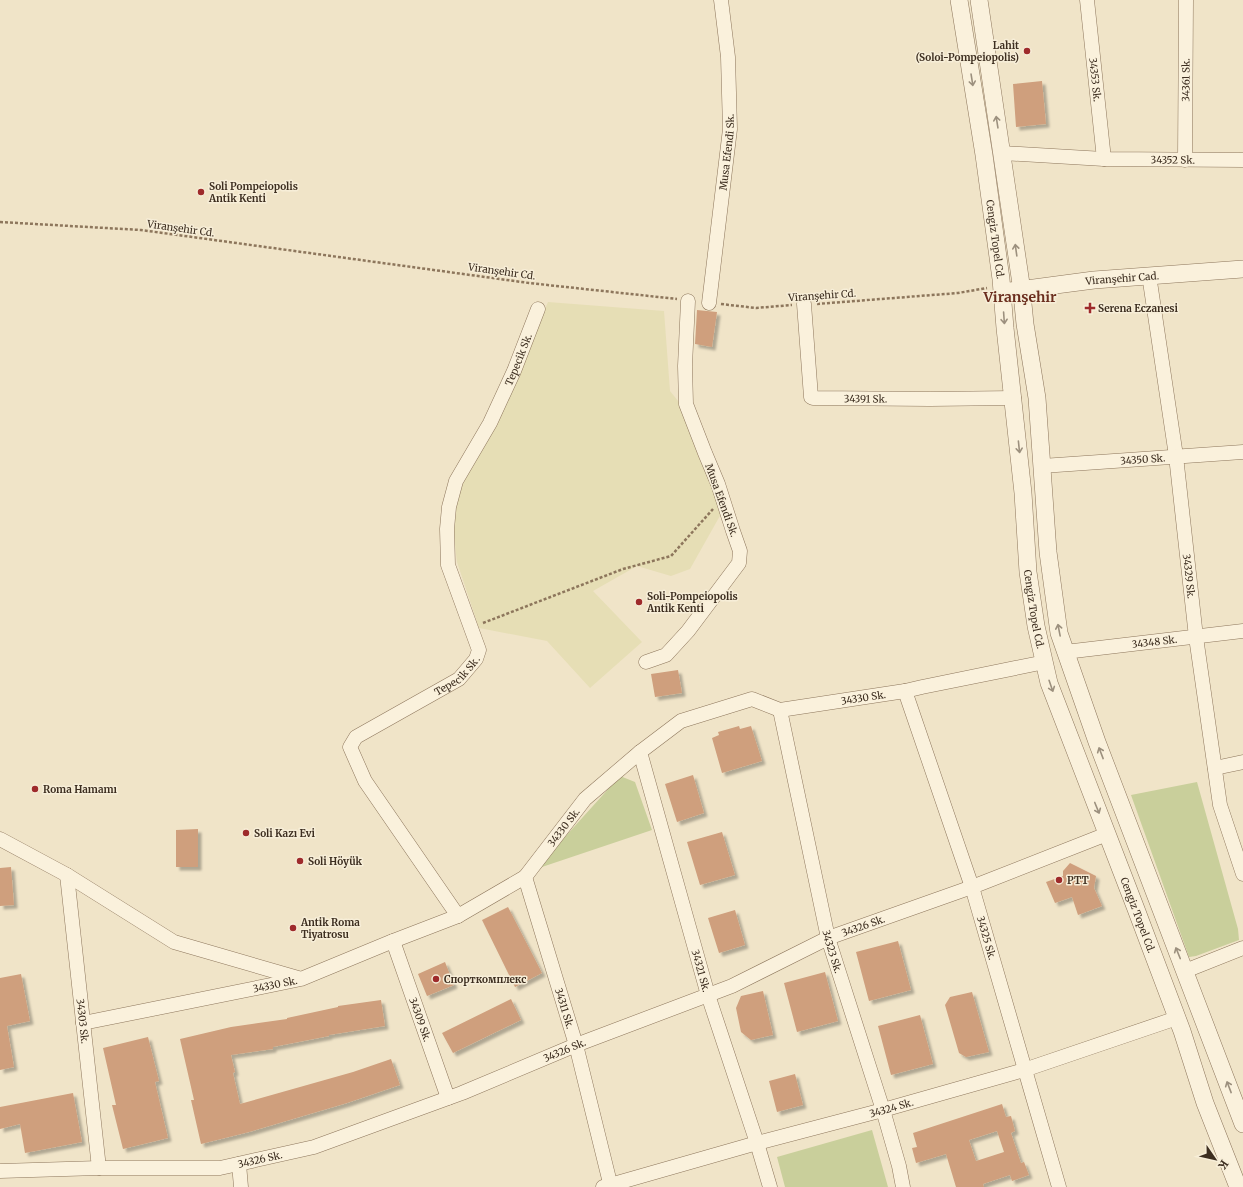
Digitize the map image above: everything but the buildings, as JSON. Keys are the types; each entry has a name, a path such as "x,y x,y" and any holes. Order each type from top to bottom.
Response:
{"street":[{"name":"Musa Efendi Sk.","path":"709,303 730,129 728,56 721,0"},
{"name":"Cengiz Topel Cd.","path":"959,0 984,155 1002,289 1023,493 1028,572 1036,626 1049,683 1108,834 1177,1018 1205,1103 1238,1187"},
{"name":"Cengiz Topel Cd.","path":"978,0 1002,153 1022,289 1025,324 1037,398 1048,552 1059,633 1099,749 1242,1120"},
{"name":"34353 Sk.","path":"1087,0 1104,159"},
{"name":"34361 Sk.","path":"1185,160 1186,0"},
{"name":"34352 Sk.","path":"1002,153 1104,159 1243,160"},
{"name":"Viranşehir Cad.","path":"1002,289 1022,289 1149,275 1243,269"},
{"name":"34329 Sk.","path":"1149,275 1176,456 1196,637 1220,805 1243,874"},
{"name":"Musa Efendi Sk.","path":"646,662 666,655 688,631 739,563 740,551 723,498 686,404 685,366 688,301"},
{"name":"34391 Sk.","path":"804,304 809,381 811,397 813,398 1014,398"},
{"name":"Tepecik Sk.","path":"458,916 365,781 350,746 356,737 459,679 476,659 479,650 448,565 447,530 449,506 456,481 490,422 514,371 538,309"},
{"name":"34350 Sk.","path":"1042,466 1243,452"},
{"name":"34348 Sk.","path":"1066,652 1243,631"},
{"name":"34330 Sk.","path":"82,1023 301,979 458,916 525,877 585,799 640,752 681,721 752,699 780,710 905,691 922,686 1045,662"},
{"name":"34325 Sk.","path":"905,691 972,887 1059,1187"},
{"name":"34323 Sk.","path":"780,710 828,938 884,1110 903,1187"},
{"name":"34321 Sk.","path":"640,752 708,995 770,1187"},
{"path":"1215,768 1243,762"},
{"name":"34326 Sk.","path":"0,1171 99,1168 220,1168 314,1147 448,1098 576,1045 732,986 828,938 972,887 1108,834"},
{"path":"0,839 67,875 174,942 301,979"},
{"name":"34303 Sk.","path":"67,875 99,1168"},
{"name":"34311 Sk.","path":"525,877 576,1045 608,1186"},
{"name":"34309 Sk.","path":"393,941 448,1098"},
{"path":"1185,971 1243,948"},
{"name":"34324 Sk.","path":"608,1186 757,1143 884,1110 1024,1070 1177,1018"},
{"path":"239,1164 242,1187"}],"path":[{"name":"Viranşehir Cd.","path":"0,222 141,230 529,283 688,301"},
{"name":"Viranşehir Cd.","path":"709,303 756,308 1002,289"},
{"path":"471,628 623,569 671,556 723,498"}],"shaded area":[{"path":"548,302 664,311 670,391 683,407 721,514 690,569 671,576 637,566 593,591 642,642 590,688 547,641 479,628 457,562 451,513 461,478 506,396"}],"green space":[{"path":"620,776 635,782 652,830 536,869"},
{"path":"1197,782 1238,929 1239,940 1196,956 1189,957 1131,795"},
{"path":"872,1130 888,1187 785,1187 777,1157"}],"place":[{"name":"Lahit (Soloi-Pompeiopolis)","path":"1027,51"},
{"name":"Soli Pompeiopolis Antik Kenti","path":"201,192"},
{"name":"Serena Eczanesi","path":"1090,308"},
{"name":"Soli-Pompeiopolis Antik Kenti","path":"639,602"},
{"name":"Roma Hamamı","path":"35,789"},
{"name":"Soli Kazı Evi","path":"246,833"},
{"name":"Soli Höyük","path":"300,861"},
{"name":"PTT","path":"1059,880"},
{"name":"Antik Roma Tiyatrosu","path":"293,928"},
{"name":"Спорткомплекс","path":"436,979"}],"district":[{"name":"Viranşehir","path":"1020,297"}]}
